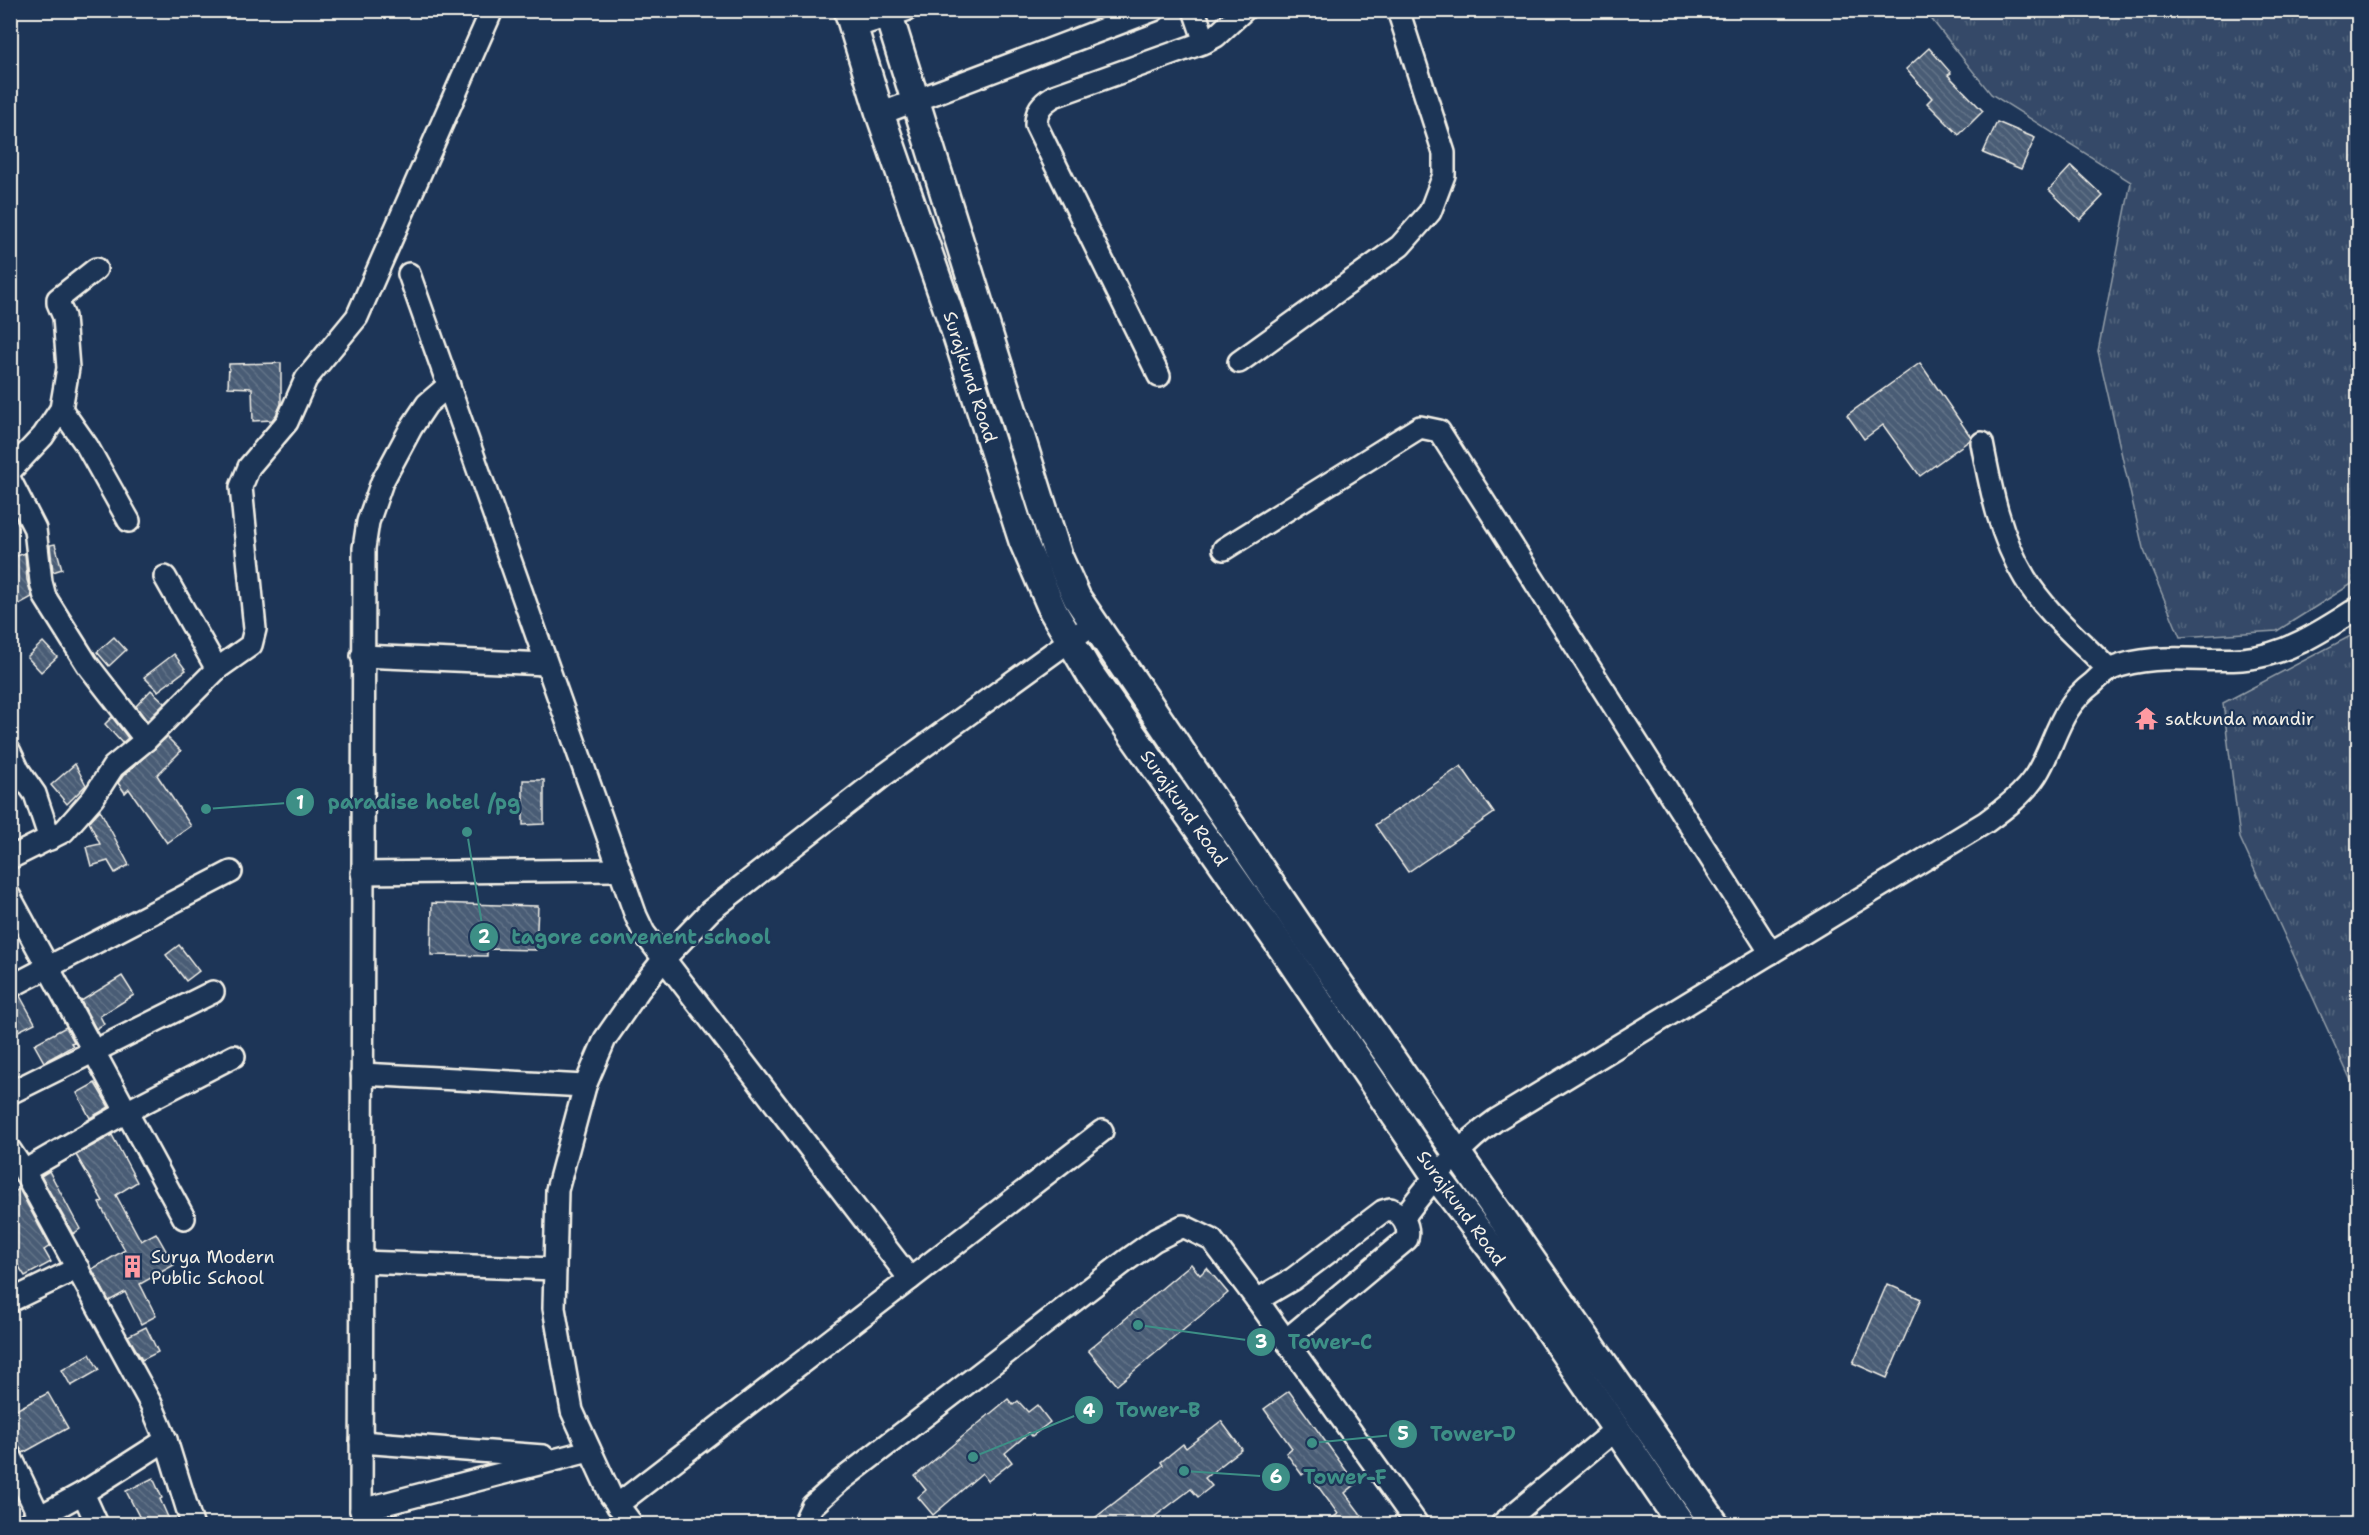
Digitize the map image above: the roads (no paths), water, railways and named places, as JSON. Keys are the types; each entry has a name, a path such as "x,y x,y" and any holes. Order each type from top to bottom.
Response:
{"main road":[{"name":"Surajkund Road","path":"894,13 914,101 1058,556 1072,589 1093,624 1458,1155 1715,1524"},
{"name":"Surajkund Road","path":"851,19 880,114 955,330 1023,541 1053,611 1090,674 1287,955 1436,1176 1507,1269 1681,1524"},
{"path":"1641,1467 1664,1452"}],"street":[{"path":"10,858 64,831 93,798 113,766 146,740 217,669 251,645 255,629 241,487 244,476 287,422 306,379 357,317 492,10"},
{"path":"880,114 1154,10"},
{"path":"1194,10 1205,42"},
{"path":"1159,376 1036,124 1036,113 1043,102 1054,96 1205,42 1216,36 1244,10"},
{"path":"1239,362 1400,246 1430,212 1444,175 1444,153 1398,10"},
{"path":"851,19 894,13"},
{"path":"14,459 43,436 61,409 68,368 64,317 58,299 96,270"},
{"path":"409,274 636,916 664,959 910,1278"},
{"path":"449,385 427,404 411,428 382,482 368,522 364,548 361,1262 363,1517 560,1457 589,1451"},
{"path":"61,409 87,446 129,521"},
{"path":"1224,549 1420,427 1439,431 1771,953"},
{"path":"1982,443 1994,505 2025,579 2044,603 2109,670"},
{"path":"10,480 35,529 45,597 87,664 146,740"},
{"path":"165,577 217,669"},
{"path":"1402,1218 1436,1176 1483,1129 1496,1120 1986,822 2018,798 2036,774 2061,719 2079,693 2109,670 2148,658 2245,659 2281,650 2321,632 2358,608"},
{"path":"632,1524 618,1505 589,1451 572,1411 554,1308 557,1190 585,1086 605,1040 639,990 664,959 710,911 874,783 1093,624"},
{"path":"362,656 546,664"},
{"path":"10,752 35,794 50,839"},
{"path":"362,873 618,870"},
{"path":"10,987 231,873"},
{"path":"10,897 184,1218"},
{"path":"10,1093 213,992"},
{"path":"24,1171 126,1112 234,1056"},
{"path":"362,1074 585,1086"},
{"path":"618,1505 1102,1131"},
{"path":"10,1150 78,1268 151,1404 166,1440 192,1524"},
{"path":"1257,1300 1293,1279 1383,1211 1390,1209 1402,1218 1408,1232 1407,1239 1286,1340"},
{"path":"806,1524 805,1521 812,1506 839,1482 1155,1240 1183,1226 1212,1240 1417,1524"},
{"path":"361,1262 555,1269"},
{"path":"12,1297 78,1268"},
{"path":"1502,1524 1615,1430"},
{"path":"10,1455 32,1520 83,1493 166,1440"},
{"path":"361,1442 560,1457"},
{"path":"83,1493 97,1524"}],"place":[{"name":"satkunda mandir","path":"2147,719"},
{"name":"paradise hotel /pg","path":"206,809"},
{"name":"tagore convenent school","path":"467,832"},
{"name":"Surya Modern Public School","path":"133,1267"},
{"name":"Tower-C","path":"1138,1325"},
{"name":"Tower-D","path":"1312,1443"},
{"name":"Tower-B","path":"973,1457"},
{"name":"Tower-F","path":"1184,1471"}]}
